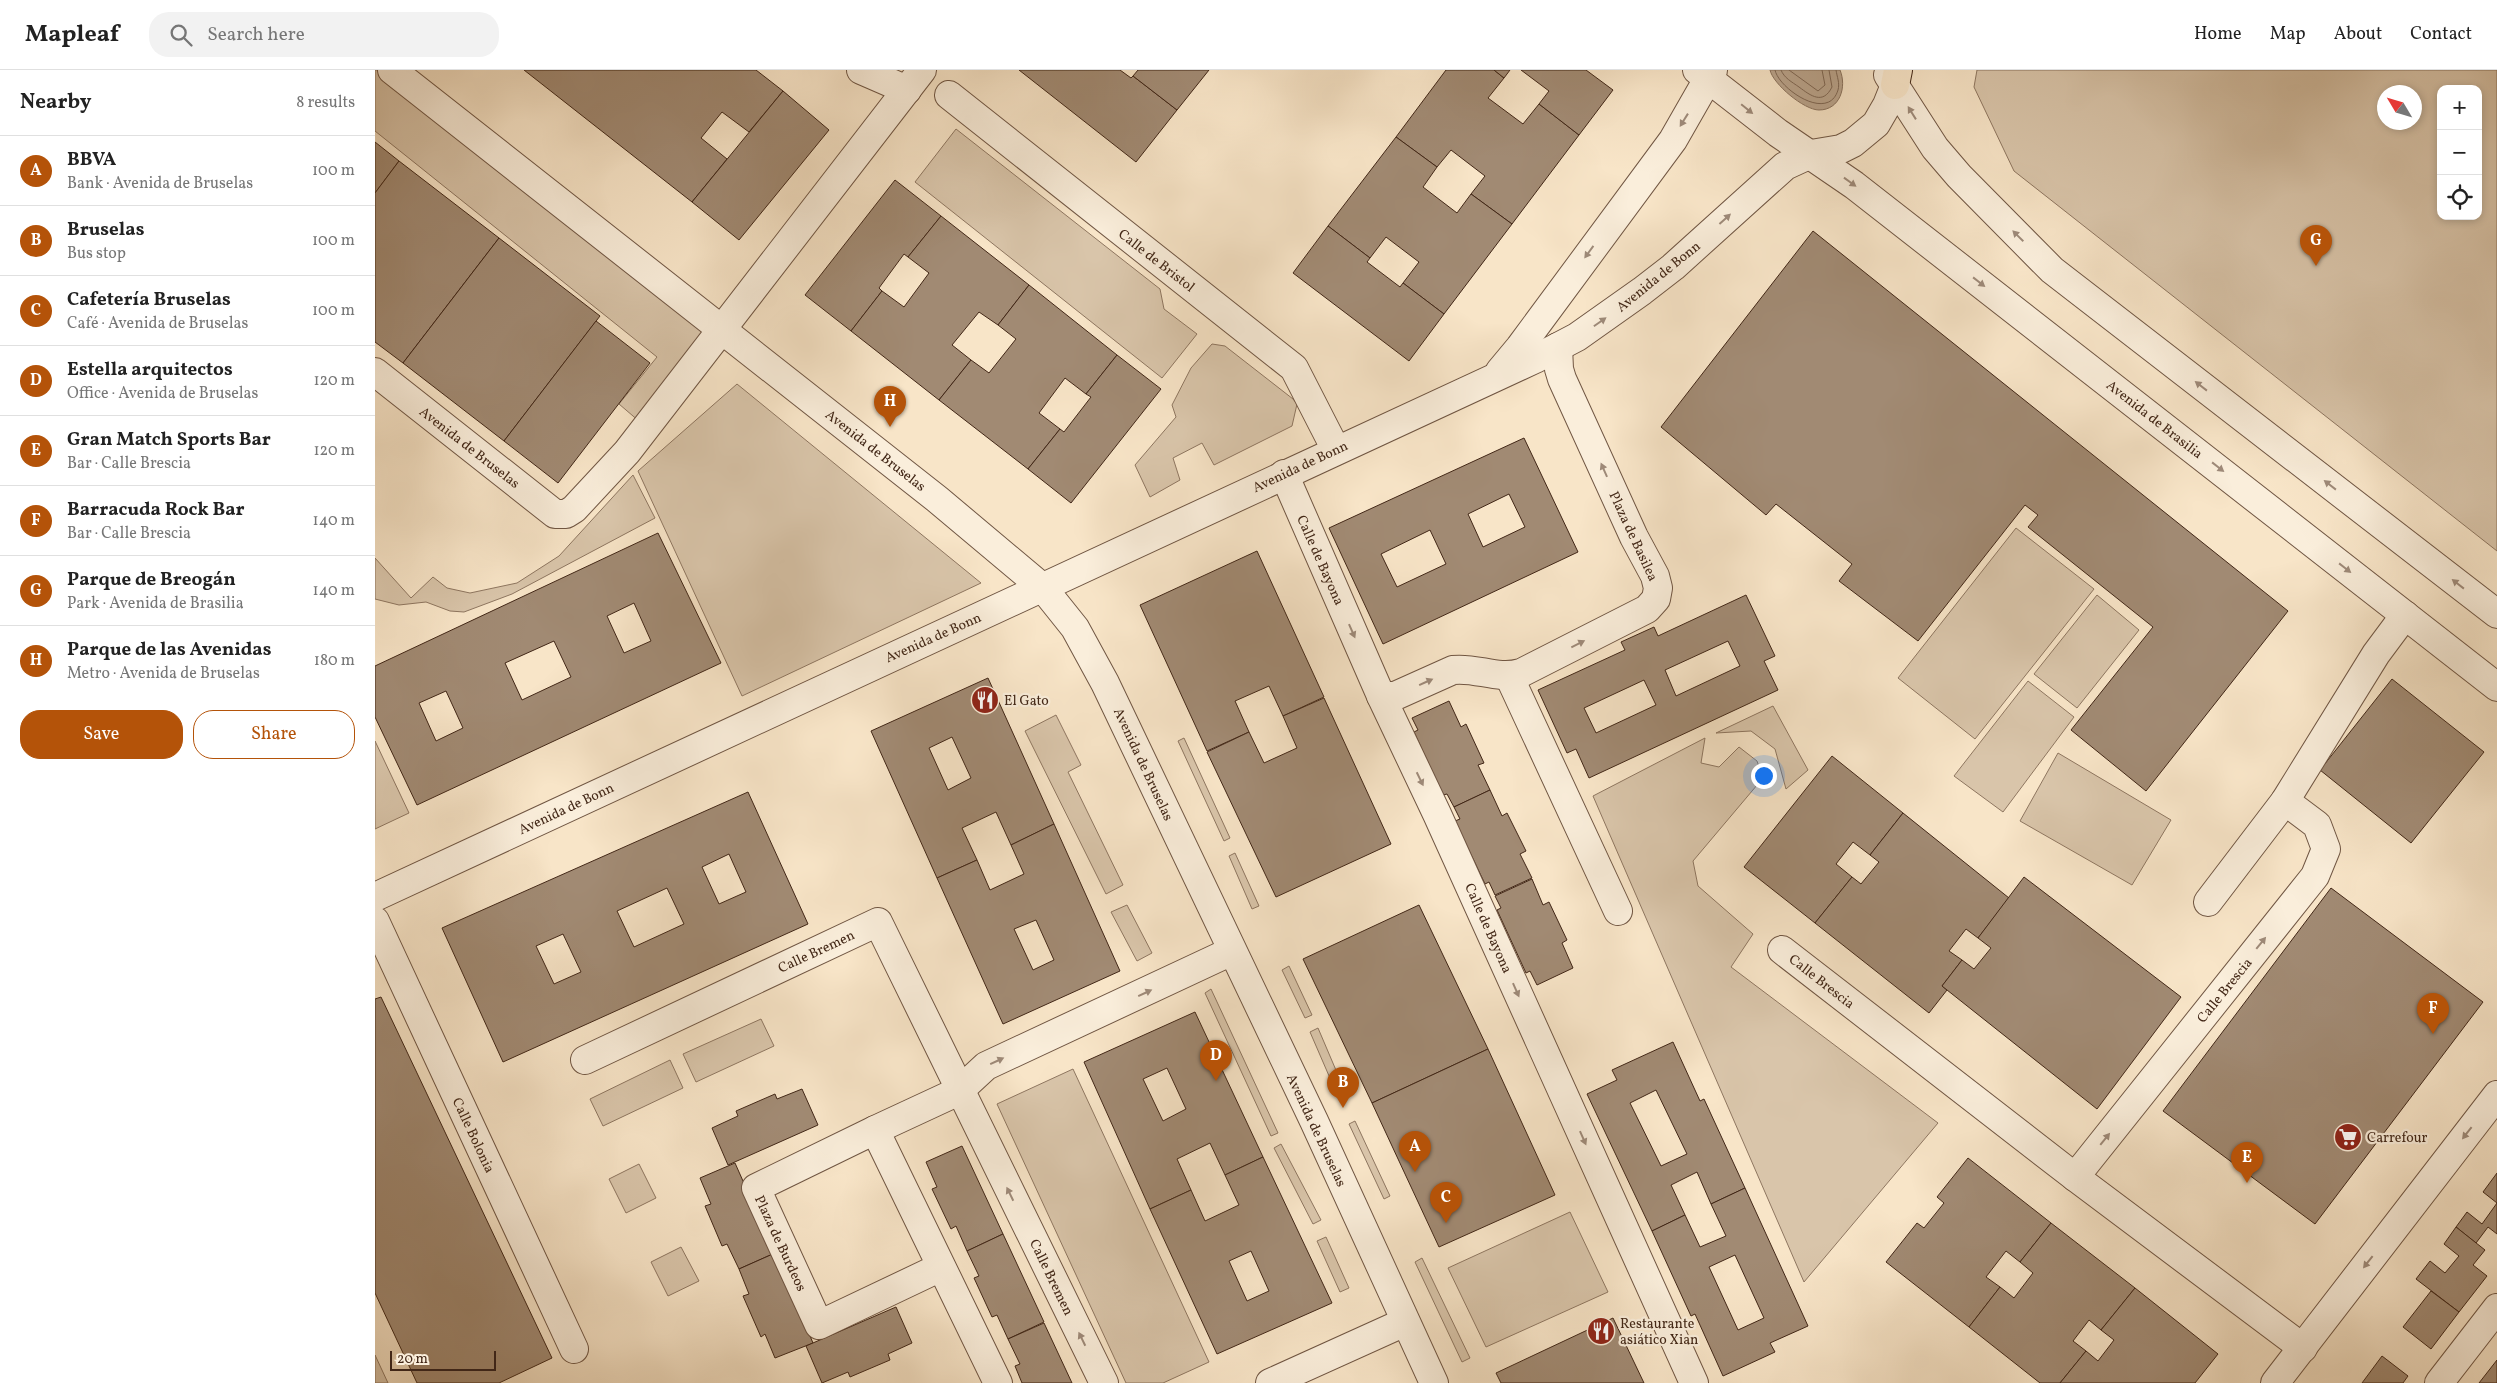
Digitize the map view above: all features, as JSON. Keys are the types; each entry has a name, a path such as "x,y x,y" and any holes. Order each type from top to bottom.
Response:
{"street":[{"name":"Avenida de Bruselas","path":"392,70 937,499 1043,588 1075,628 1098,669 1314,1121 1434,1383"},
{"path":"861,70 914,80"},
{"name":"Avenida de Brasilia","path":"1706,73 1751,112 1854,185 2497,687"},
{"name":"Avenida de Bonn","path":"1491,378 1505,366 1520,347 1673,140 1706,73"},
{"path":"1892,75 1930,140 1959,176 2052,270 2497,614"},
{"name":"Avenida de Bonn","path":"375,897 1558,347 1597,324 1673,267 1785,166 1811,154 1841,149 1859,139 1876,124 1887,106 1892,75"},
{"name":"Avenida de Bruselas","path":"375,372 555,514 561,516 574,509 627,452 914,80"},
{"name":"Calle de Bristol","path":"949,95 1294,368 1335,450"},
{"name":"Plaza de Basilea","path":"1381,696 1395,696 1453,670 1462,669 1509,676 1521,673 1647,609 1656,600 1658,588 1655,576 1634,537 1562,379 1559,369 1558,347"},
{"name":"Calle de Bayona","path":"1284,474 1381,696 1437,814 1693,1383"},
{"path":"2207,902 2285,801 2376,654 2405,615"},
{"path":"1509,676 1618,911"},
{"name":"Calle Brescia","path":"2075,1177 2315,876 2325,849 2317,825 2285,801"},
{"name":"Calle Bolonia","path":"375,921 574,1350"},
{"name":"Calle Bremen","path":"585,1060 878,922 959,1091 1104,1383"},
{"name":"Calle Brescia","path":"1782,950 2075,1177 2303,1348"},
{"path":"998,1383 875,1130 959,1091 986,1066 1233,951"},
{"path":"2275,1383 2497,1095"},
{"name":"Plaza de Burdeos","path":"875,1130 756,1188 819,1325 941,1267"},
{"path":"2439,1383 2497,1308"},
{"path":"1270,1383 1405,1322"}],"shaded area":[{"path":"375,70 380,70 708,327 640,422 619,404 657,357 375,131"},
{"path":"1977,70 2497,70 2497,551 2014,171 1974,87"},
{"path":"956,129 1160,289 1164,309 1197,334 1162,378 915,182"},
{"path":"1212,344 1225,346 1293,399 1297,404 1292,426 1214,465 1202,443 1173,458 1180,480 1150,497 1135,465 1176,417 1172,405 1191,368"},
{"path":"737,384 981,583 742,696 638,471"},
{"path":"633,475 655,518 512,594 464,612 450,611 426,602 399,605 375,599 375,558 411,598 433,577 447,588 470,593 517,583 559,556"},
{"path":"2016,528 2094,589 1975,739 1898,678"},
{"path":"2097,595 2139,630 2077,708 2034,674"},
{"path":"2028,681 2074,717 2003,812 1954,776"},
{"path":"1773,706 1808,770 1786,789 1775,749 1751,731 1716,733"},
{"path":"1056,715 1081,765 1068,772 1123,885 1106,894 1025,731"},
{"path":"1184,738 1230,838 1224,841 1178,741"},
{"path":"1705,738 1701,763 1719,767 1739,747 1757,761 1763,778 1693,861 1698,886 1753,934 1731,967 1938,1123 1804,1282 1593,796"},
{"path":"375,741 409,813 375,829"},
{"path":"2058,753 2171,820 2132,885 2020,821"},
{"path":"1235,853 1259,906 1252,909 1229,856"},
{"path":"1127,905 1152,953 1137,961 1111,912"},
{"path":"1289,966 1312,1015 1305,1018 1282,970"},
{"path":"1211,989 1278,1133 1271,1136 1205,993"},
{"path":"761,1019 774,1046 696,1082 683,1054"},
{"path":"1318,1028 1344,1089 1336,1092 1310,1032"},
{"path":"670,1060 683,1088 603,1126 590,1099"},
{"path":"1073,1069 1209,1362 1163,1383 1126,1383 997,1104"},
{"path":"1355,1121 1390,1196 1384,1199 1349,1124"},
{"path":"1281,1144 1321,1220 1313,1224 1274,1148"},
{"path":"639,1164 656,1198 626,1213 609,1179"},
{"path":"1570,1212 1608,1292 1486,1347 1448,1268"},
{"path":"1326,1237 1349,1288 1340,1292 1317,1241"},
{"path":"681,1247 699,1281 668,1296 651,1262"},
{"path":"1422,1258 1470,1358 1462,1362 1415,1262"},
{"path":"375,1355 388,1383 375,1383"}],"water":[{"path":"1770,70 1840,70 1843,83 1842,90 1837,102 1832,106 1826,109 1813,109 1805,106 1783,89 1772,76"}],"building":[{"path":"524,70 756,70 783,91 749,132 722,112 701,138 727,159 692,202"},
{"path":"1019,70 1120,70 1131,78 1133,76 1177,110 1136,162"},
{"path":"1138,70 1209,70 1177,110 1133,76"},
{"path":"1446,70 1494,70 1504,78 1488,98 1523,124 1539,104 1579,135 1512,224 1471,194 1485,176 1451,150 1437,167 1396,137"},
{"path":"1494,70 1510,70 1504,78"},
{"path":"1521,70 1586,70 1613,90 1579,135 1539,104 1549,91"},
{"path":"783,91 829,130 739,240 692,202"},
{"path":"1396,137 1437,167 1423,187 1457,213 1471,194 1512,224 1444,314 1403,283 1419,262 1386,237 1370,258 1328,226"},
{"path":"375,142 399,161 375,193"},
{"path":"399,161 499,238 403,363 375,342 375,193"},
{"path":"895,180 941,216 908,257 904,254 879,288 882,291 851,331 805,295"},
{"path":"941,216 1029,285 998,325 979,312 952,345 971,360 939,400 851,331 882,291 904,307 929,273 908,257"},
{"path":"1328,226 1370,258 1367,262 1400,287 1403,283 1444,314 1409,361 1293,273"},
{"path":"1813,231 2288,611 2146,791 2071,730 2153,627 2028,527 2038,515 2025,505 1918,641 1839,581 1852,564 1776,504 1766,515 1661,427"},
{"path":"499,238 600,316 504,441 403,363"},
{"path":"1029,285 1117,355 1086,394 1065,378 1039,413 1060,429 1028,469 939,400 971,360 989,373 1016,339 998,325"},
{"path":"596,321 650,363 558,483 504,441"},
{"path":"1117,355 1161,389 1071,503 1028,469 1060,429 1064,432 1091,397 1086,394"},
{"path":"1524,438 1578,552 1383,644 1329,528","holes":["1509,494 1525,527 1483,547 1468,514","1430,530 1446,564 1397,587 1381,554"]},
{"path":"658,533 721,663 417,805 375,717 375,666","holes":["634,603 651,641 624,653 607,616","554,641 571,677 522,700 505,663","446,691 463,728 436,741 419,703"]},
{"path":"1257,551 1324,697 1283,716 1269,686 1235,701 1249,732 1207,751 1140,605"},
{"path":"1746,595 1775,656 1764,661 1778,690 1589,778 1576,749 1567,753 1538,690 1625,650 1621,642 1654,627 1658,636","holes":["1728,641 1740,666 1676,696 1665,670","1644,680 1656,705 1596,733 1584,708"]},
{"path":"988,678 1054,824 1011,845 996,812 962,828 977,860 937,878 871,731","holes":["952,737 971,778 948,790 929,748"]},
{"path":"2392,679 2484,752 2411,843 2320,770"},
{"path":"1324,698 1391,844 1276,897 1207,752 1249,732 1264,763 1297,748 1283,716"},
{"path":"1449,701 1461,727 1466,724 1484,763 1478,765 1490,790 1454,807 1447,794 1443,795 1414,732 1418,730 1412,718"},
{"path":"1832,756 1903,813 1870,855 1853,842 1836,864 1852,877 1815,923 1744,867"},
{"path":"1490,790 1502,816 1507,813 1526,851 1520,854 1532,878 1495,895 1489,882 1485,884 1455,821 1460,819 1454,807"},
{"path":"748,792 808,924 503,1062 442,928","holes":["729,854 746,892 719,904 702,867","667,888 684,924 634,947 617,911","563,934 581,972 554,984 536,946"]},
{"path":"1903,813 2009,898 1978,938 1966,929 1949,951 1962,960 1942,986 1947,990 1929,1013 1815,923 1852,877 1861,884 1879,862 1870,855"},
{"path":"1054,824 1120,971 1003,1024 937,878 977,860 990,890 1024,874 1011,845","holes":["1036,920 1054,960 1033,970 1014,929"]},
{"path":"2024,877 2181,997 2097,1109 1942,986 1962,960 1974,969 1991,948 1978,938"},
{"path":"1532,879 1543,905 1549,902 1567,940 1562,943 1573,968 1537,985 1530,971 1526,973 1497,910 1501,908 1495,896"},
{"path":"2331,888 2483,1002 2315,1224 2163,1111"},
{"path":"1419,905 1488,1049 1372,1103 1303,959"},
{"path":"381,997 552,1358 499,1383 417,1383 375,1293 375,999"},
{"path":"1195,1012 1263,1157 1225,1175 1210,1143 1177,1159 1191,1190 1150,1209 1084,1062","holes":["1167,1068 1186,1109 1163,1121 1143,1079"]},
{"path":"1673,1042 1700,1101 1704,1099 1745,1188 1711,1204 1697,1172 1671,1185 1685,1215 1652,1231 1587,1094 1617,1080 1612,1070","holes":["1656,1090 1687,1154 1661,1166 1630,1103"]},
{"path":"1488,1049 1555,1195 1439,1247 1372,1103"},
{"path":"802,1089 818,1125 728,1165 712,1128 738,1116 736,1111 775,1094 777,1099"},
{"path":"962,1146 1003,1234 967,1251 956,1226 951,1229 932,1189 937,1187 926,1162"},
{"path":"1263,1157 1332,1303 1217,1354 1150,1209 1191,1190 1205,1221 1239,1205 1225,1175","holes":["1251,1251 1269,1291 1247,1301 1229,1261"]},
{"path":"1968,1158 2051,1223 2020,1262 2006,1251 1986,1277 2000,1287 1969,1327 1886,1262 1917,1223 1924,1228 1944,1203 1937,1197"},
{"path":"735,1163 775,1253 739,1269 727,1244 722,1246 705,1206 711,1204 700,1178"},
{"path":"2497,1173 2497,1203 2483,1192"},
{"path":"1745,1188 1808,1326 1770,1343 1775,1352 1723,1376 1695,1314 1691,1316 1652,1231 1685,1215 1700,1247 1726,1236 1711,1204","holes":["1735,1255 1764,1318 1738,1330 1709,1267"]},
{"path":"2497,1203 2497,1234 2488,1227 2476,1243 2456,1227 2467,1212 2482,1224"},
{"path":"2051,1223 2135,1288 2101,1330 2089,1320 2073,1341 2086,1351 2060,1383 2040,1383 1969,1327 2000,1287 2014,1298 2033,1273 2020,1262"},
{"path":"2456,1227 2485,1250 2473,1265 2487,1276 2459,1312 2416,1279 2430,1261 2445,1273 2459,1256 2444,1244"},
{"path":"1003,1234 1044,1322 1008,1339 997,1315 992,1317 974,1278 979,1276 967,1251"},
{"path":"775,1253 813,1343 775,1358 765,1334 761,1337 743,1296 749,1294 739,1269"},
{"path":"2135,1288 2218,1354 2195,1383 2060,1383 2086,1351 2098,1361 2114,1340 2101,1330"},
{"path":"2431,1291 2459,1312 2431,1349 2403,1327"},
{"path":"896,1307 912,1343 888,1354 890,1360 850,1377 848,1372 822,1383 806,1346"},
{"path":"1613,1318 1644,1383 1501,1383 1496,1373"},
{"path":"1044,1323 1072,1383 1022,1383 1015,1366 1020,1364 1008,1339"},
{"path":"2382,1356 2408,1376 2403,1383 2362,1383"},
{"path":"2497,1360 2497,1383 2479,1383"}],"place":[{"name":"Parque de Breogán","path":"2316,266"},
{"name":"Parque de las Avenidas","path":"890,427"},
{"name":"El Gato","path":"985,700"},
{"name":"Barracuda Rock Bar","path":"2433,1034"},
{"name":"Estella arquitectos","path":"1216,1081"},
{"name":"Bruselas","path":"1343,1108"},
{"name":"Carrefour","path":"2348,1137"},
{"name":"BBVA","path":"1415,1172"},
{"name":"Gran Match Sports Bar","path":"2247,1183"},
{"name":"Cafetería Bruselas","path":"1446,1223"},
{"name":"Restaurante asiático Xian","path":"1601,1331"}]}
